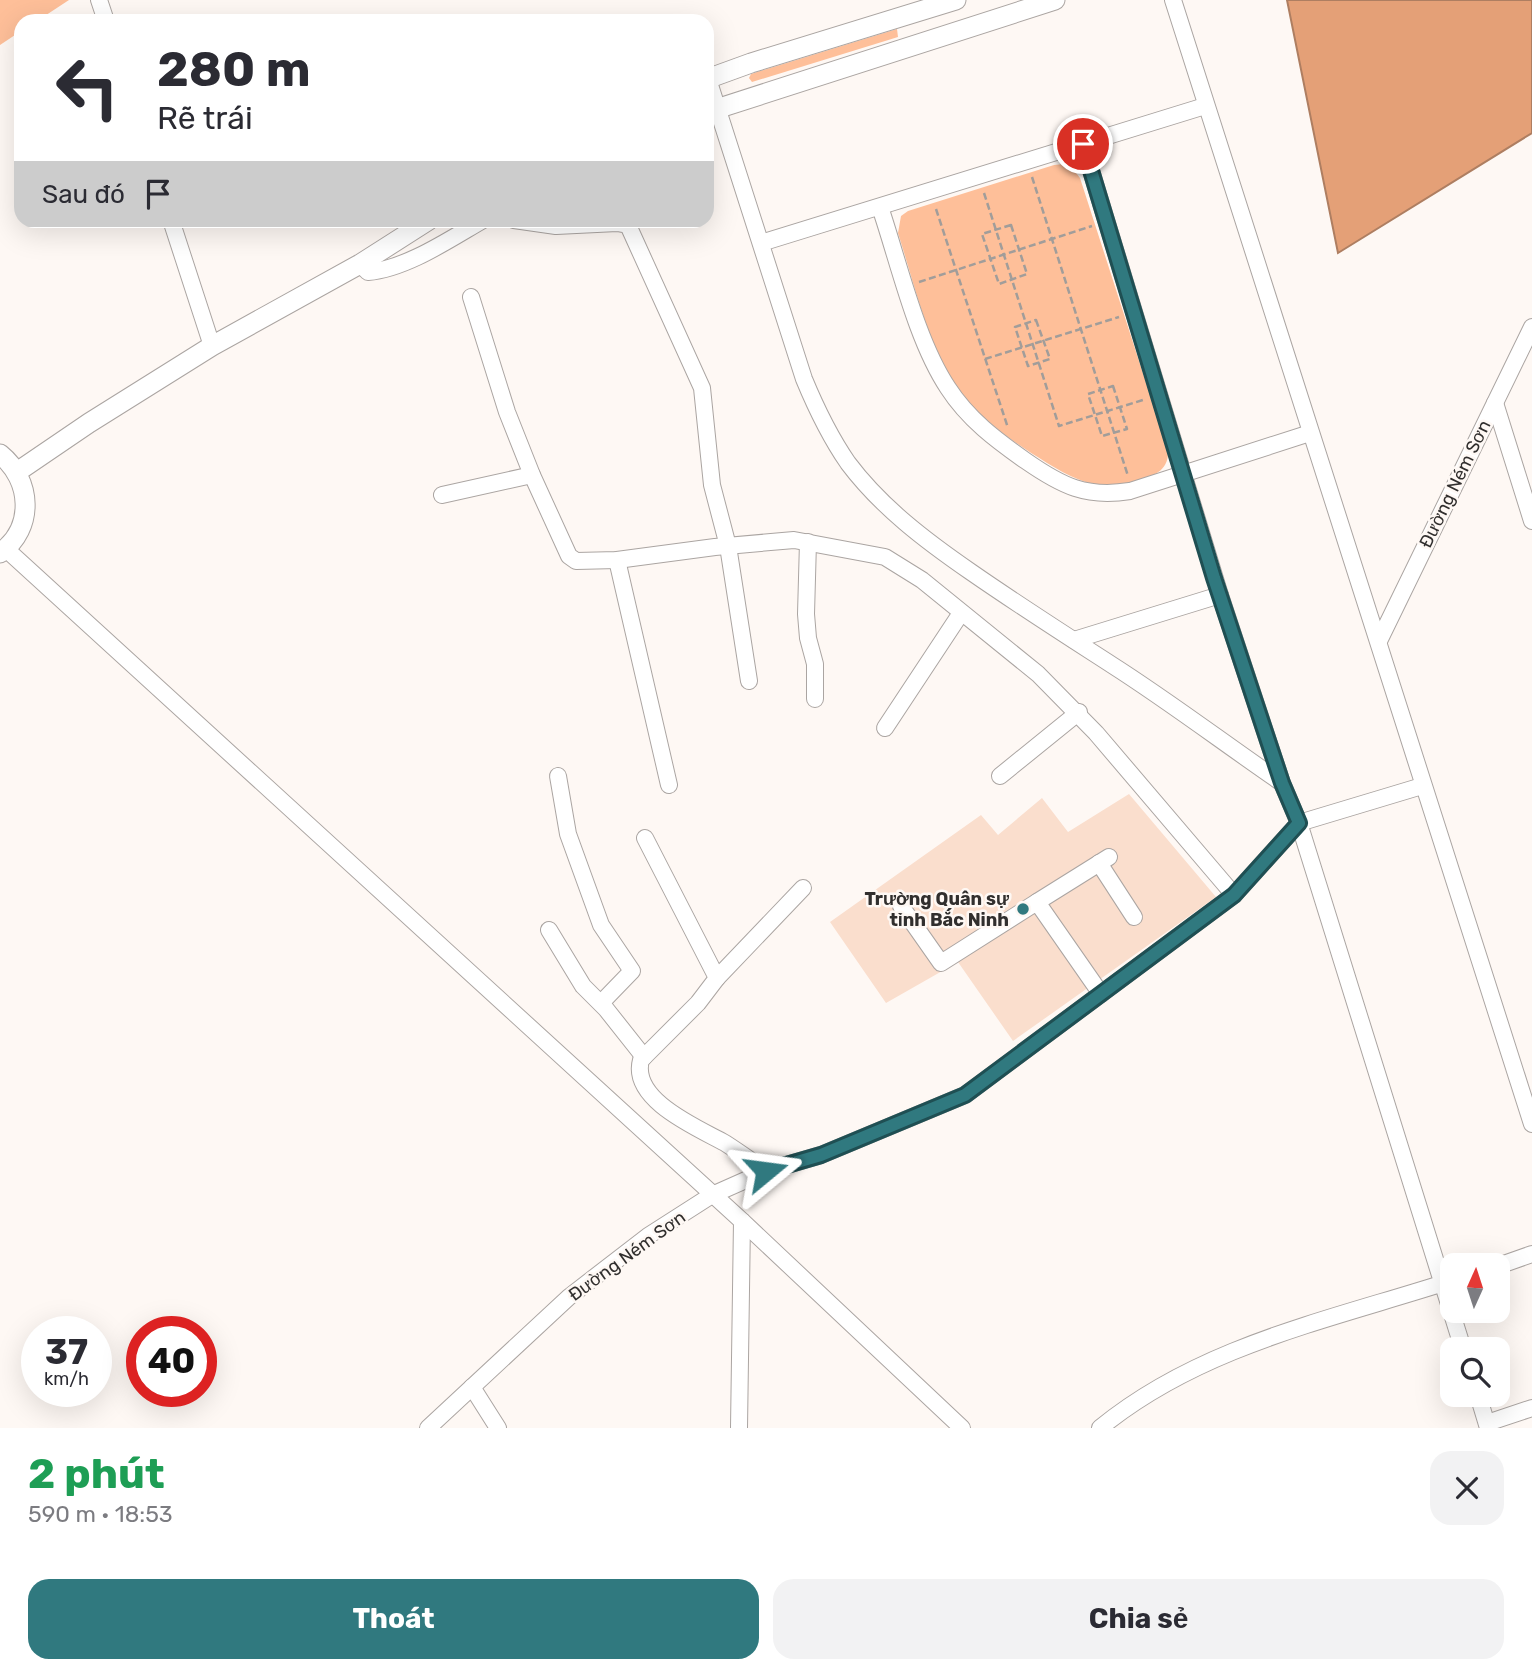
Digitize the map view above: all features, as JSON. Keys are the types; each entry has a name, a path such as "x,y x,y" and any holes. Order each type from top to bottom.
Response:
{"main road":[{"path":"714,76 956,0"},
{"path":"714,109 1055,0"},
{"path":"933,7 943,36"},
{"path":"17,472 89,422 212,346 360,264 416,228"},
{"path":"0,454 17,472 25,495 24,519 14,540 3,551"}],"street":[{"path":"1173,0 1532,1124"},
{"path":"761,243 1205,106"},
{"path":"714,115 761,243 804,379 847,461 884,503 932,544 1282,783"},
{"path":"1083,144 1220,594 1282,783 1299,823 1440,1260"},
{"path":"880,207 933,363 948,389 989,435 1049,476 1088,493 1114,494 1310,433"},
{"path":"174,228 212,346"},
{"path":"360,264 368,272 389,269 469,228"},
{"path":"629,228 702,388 712,485 728,546 749,681"},
{"path":"471,297 507,412 569,556 576,561 617,560 794,540 885,557 922,580 1038,674 1096,733 1234,895"},
{"name":"Đường Ném Sơn","path":"1378,641 1532,327"},
{"path":"1495,403 1532,521"},
{"path":"442,495 532,475"},
{"path":"808,542 806,614 808,638 815,664 815,699"},
{"path":"3,551 742,1221 962,1428"},
{"path":"617,560 669,785"},
{"path":"1074,640 1220,594"},
{"path":"885,728 961,613"},
{"path":"1000,776 1079,712"},
{"path":"558,776 568,834 601,925 632,971 601,1003"},
{"path":"1299,823 1422,786"},
{"name":"Đường Ném Sơn","path":"428,1428 569,1297 648,1236 712,1195 766,1171 821,1155 965,1095 1234,895 1299,823"},
{"path":"645,838 717,978"},
{"path":"901,906 941,963 1104,860 1134,917"},
{"path":"766,1171 729,1146 664,1109 641,1078 639,1067 644,1057 698,1003 717,978 803,888"},
{"path":"1037,902 1101,994"},
{"path":"549,930 583,986 601,1003 644,1057"},
{"path":"738,1428 742,1221"},
{"path":"1510,1262 1532,1254"},
{"path":"1100,1428 1153,1390 1219,1356 1440,1284"},
{"path":"472,1387 498,1428"},
{"path":"1482,1407 1488,1426 1532,1408"}],"path":[{"path":"1032,177 1129,479"},
{"path":"984,193 1059,426 1147,399"},
{"path":"936,209 1010,433"},
{"path":"1010,225 1027,274 999,284 982,234 996,229 1010,225"},
{"path":"919,282 1092,226"},
{"path":"985,359 1121,316"},
{"path":"1036,320 1050,359 1028,366 1014,327 1026,323 1036,320"},
{"path":"1113,386 1127,429 1102,436 1088,394 1101,390 1113,386"}],"shaded area":[{"path":"0,0 69,0 48,14 14,14 14,36 0,45"},
{"path":"1287,0 1532,0 1532,133 1338,253"},
{"path":"897,29 898,37 752,82 749,78 757,72"},
{"path":"1064,164 1071,166 1080,178 1168,451 1166,463 1159,472 1124,484 1101,485 1069,475 1008,437 973,407 954,383 936,348 898,233 901,216 908,211"}],"building":[{"name":"Trường Quân sự tỉnh Bắc Ninh","path":"1129,794 1216,897 1013,1041 958,962 886,1003 830,922 981,815 998,835 1042,798 1068,832"}],"place":[{"name":"Trường Quân sự tỉnh Bắc Ninh","path":"1023,909"}],"route":[{"path":"766,1171 821,1155 965,1095 1234,895 1299,823 1282,783 1214,578 1083,144"}]}
